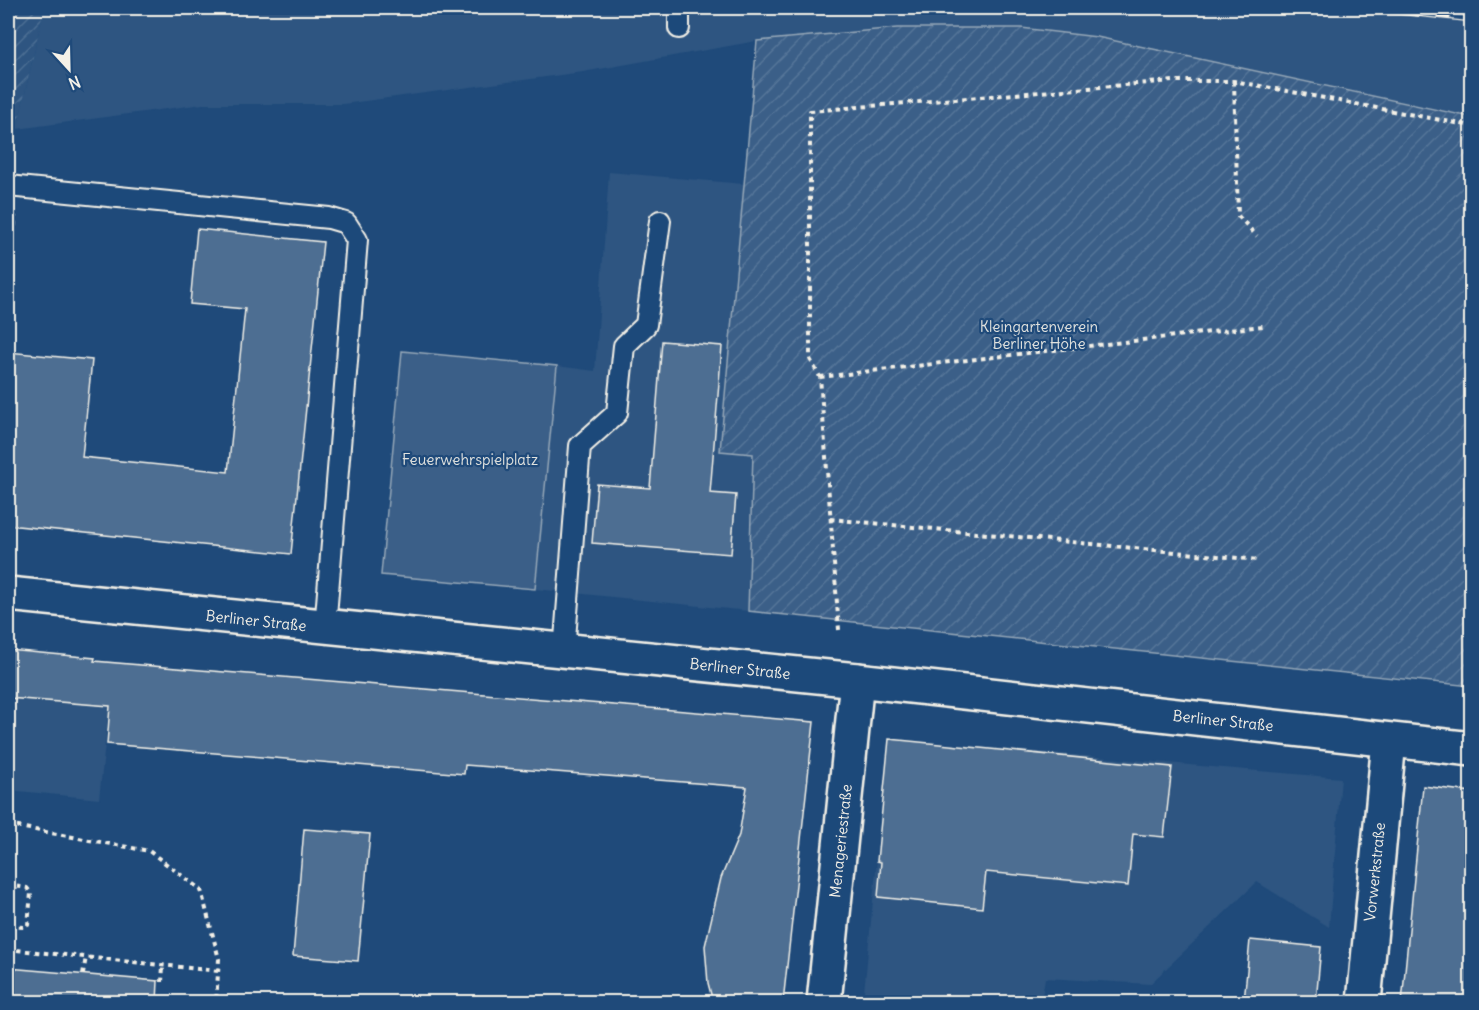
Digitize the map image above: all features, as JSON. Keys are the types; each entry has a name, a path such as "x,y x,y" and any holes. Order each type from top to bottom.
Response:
{"street":[{"name":"Berliner Straße","path":"8,594 325,628 857,680 1472,749"},
{"name":"Menageriestraße","path":"824,1002 857,680"},
{"name":"Vorwerkstraße","path":"1364,1002 1389,741"}],"lane":[{"path":"679,8 679,28"},
{"path":"12,186 329,218 346,224 357,240 325,628"},
{"path":"564,652 580,446 617,413 624,346 646,325 660,221"}],"path":[{"path":"839,630 820,377 810,359 810,111 1173,81 1234,81 1472,126"},
{"path":"1234,81 1238,216 1257,236"},
{"path":"8,267 12,267 12,186"},
{"path":"820,377 1263,326"},
{"path":"830,519 1259,560"},
{"path":"8,825 149,851 201,890 219,959 216,1002"},
{"path":"8,885 27,888 31,893 28,925 8,926"},
{"path":"8,949 218,971"},
{"path":"83,974 86,957"},
{"path":"162,981 163,966"}],"shaded area":[{"path":"8,8 44,8 17,129 8,130"},
{"path":"44,8 1471,8 1471,117 1097,37 1021,28 897,28 757,41 583,72 343,104 203,104 17,129"},
{"path":"609,172 744,184 720,451 753,454 748,611 535,589 557,366 595,371"},
{"path":"8,650 114,662 99,799 8,790"},
{"path":"889,739 1341,778 1329,927 1257,882 1150,984 1045,978 1041,1002 863,1002"}],"green space":[{"name":"Kleingartenverein Berliner Höhe","path":"897,28 1021,28 1097,37 1471,117 1471,686 748,611 753,454 720,451 757,41"},
{"name":"Feuerwehrspielplatz","path":"402,351 557,366 535,589 381,575"}],"building":[{"path":"197,229 323,242 291,554 8,525 8,352 92,360 82,457 228,472 245,309 190,304"},
{"path":"662,341 722,346 710,493 736,495 731,554 592,543 597,484 650,488"},
{"path":"8,650 95,658 94,661 814,722 783,1002 713,1002 708,983 705,946 721,878 739,835 747,787 465,765 464,774 107,744 110,706 8,698"},
{"path":"889,739 1172,767 1164,837 1133,834 1128,886 986,872 982,908 878,897 881,862 877,861"},
{"path":"1423,786 1472,792 1472,977 1469,1002 1402,1002"},
{"path":"304,829 370,834 358,961 293,956"},
{"path":"1250,940 1321,947 1316,1002 1244,1002"},
{"path":"8,968 158,981 157,1002 8,1002"}],"railway":[{"path":"1367,8 1472,19"}]}
